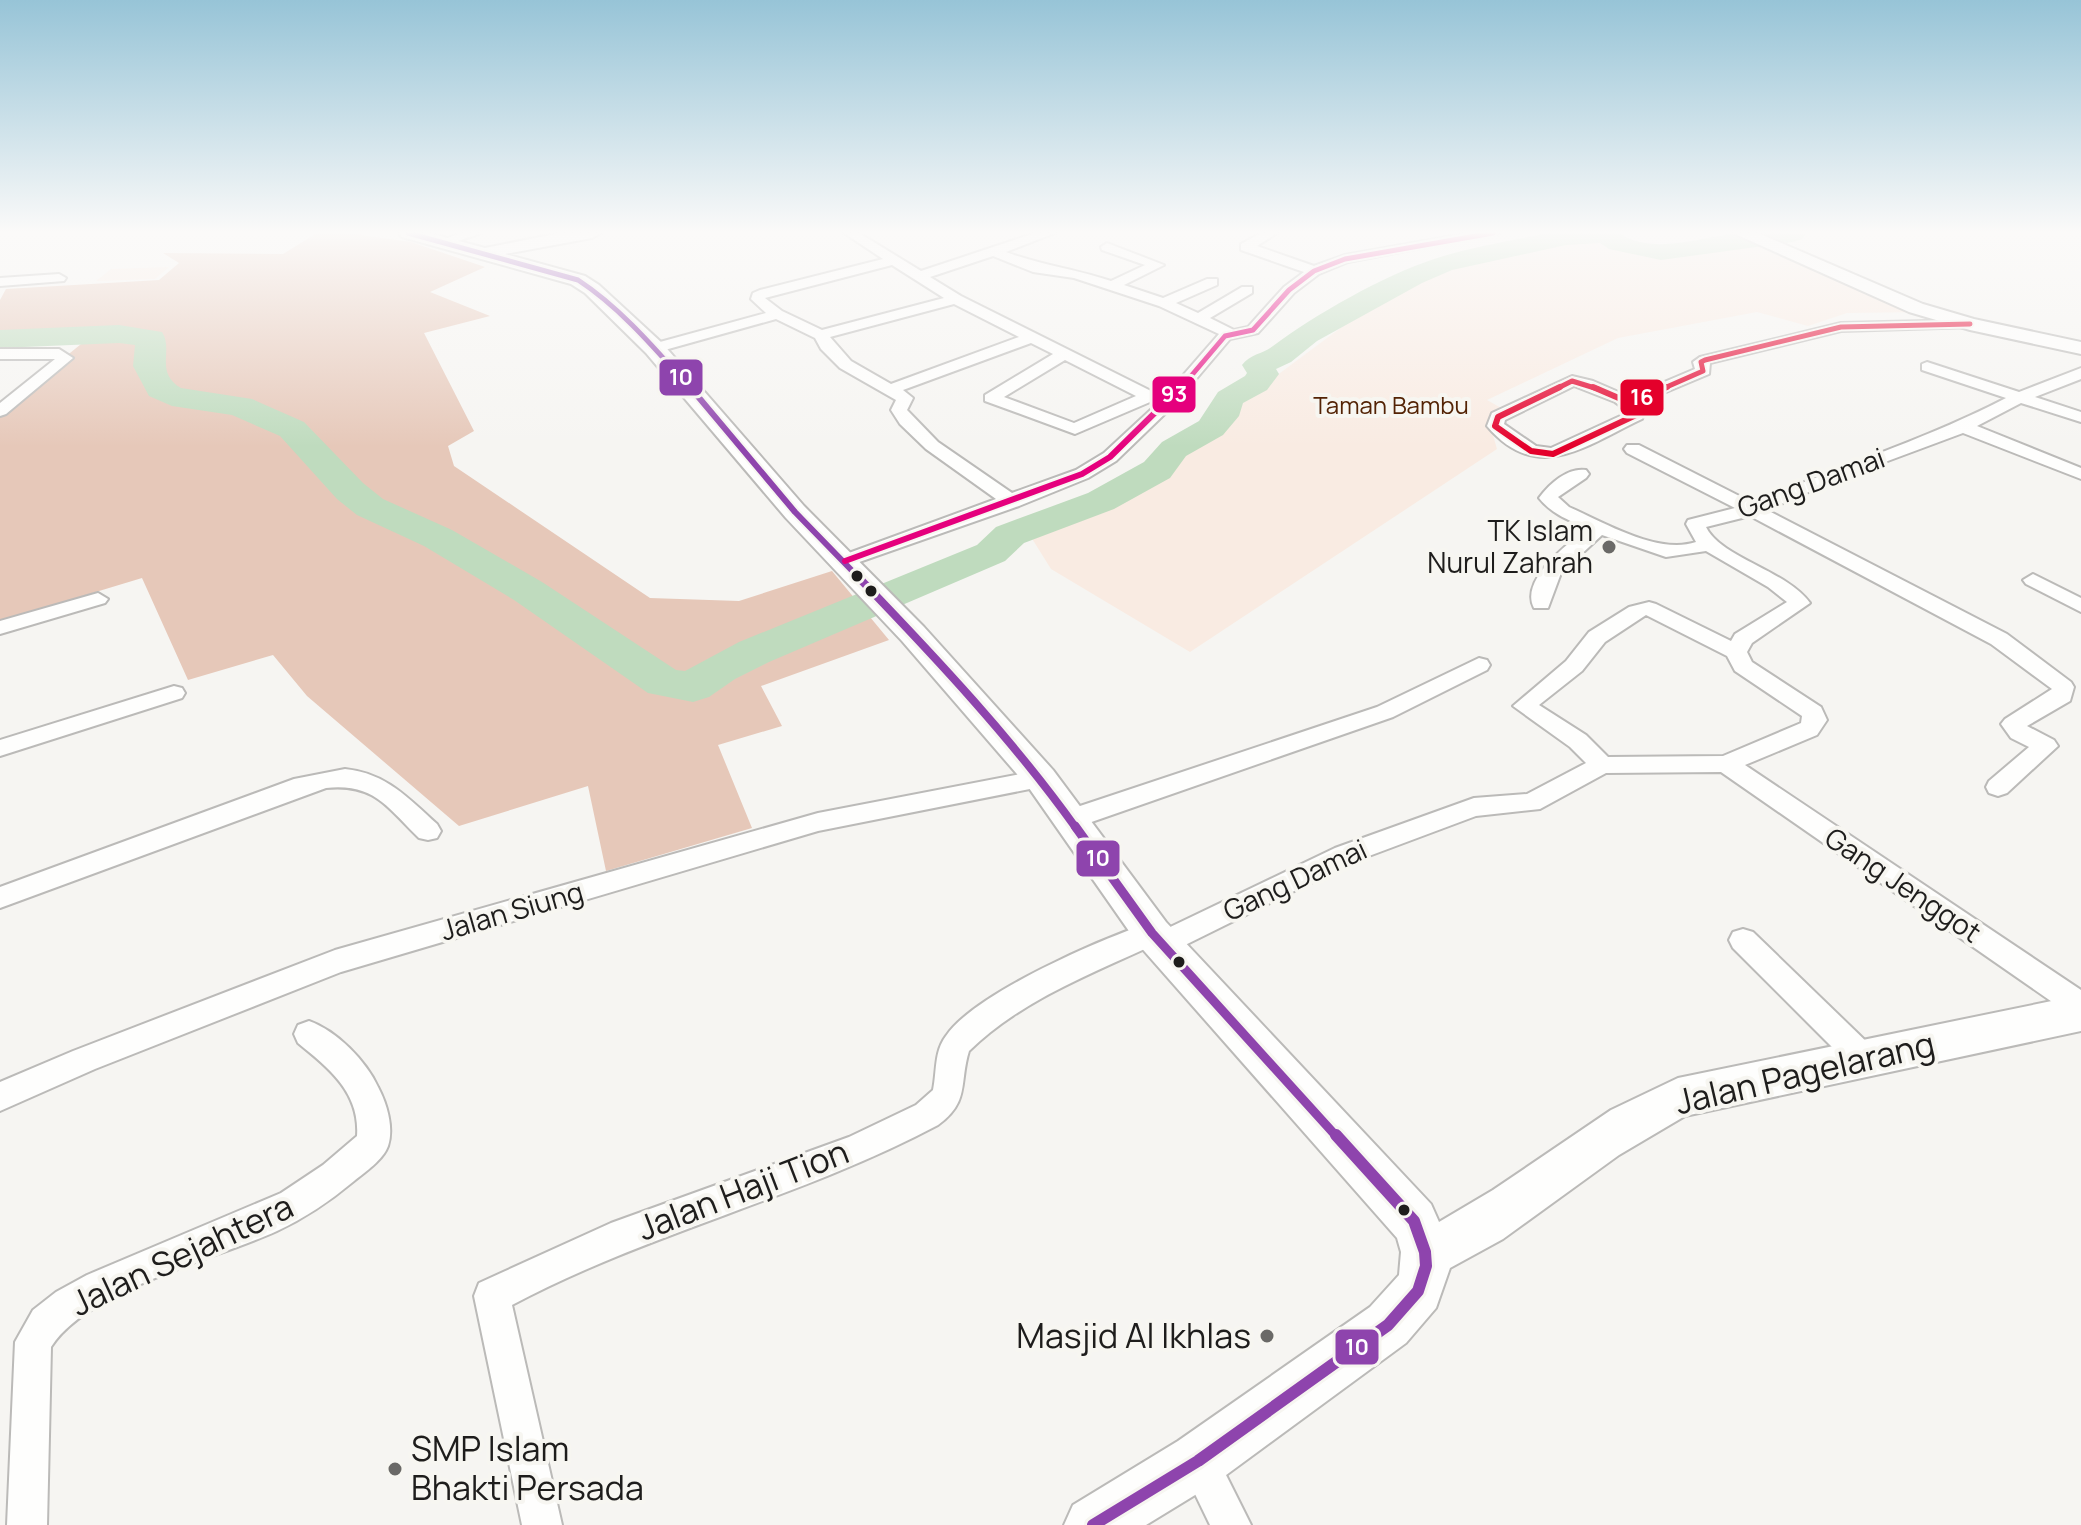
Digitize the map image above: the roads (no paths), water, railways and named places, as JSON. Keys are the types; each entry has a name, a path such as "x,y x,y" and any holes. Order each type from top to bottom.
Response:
{"main road":[{"path":"607,304 700,398 795,512 893,612 1041,779 1157,938 1405,1208 1420,1232 1426,1254 1423,1283 1412,1303 1388,1325 1198,1461 1093,1525"},
{"path":"1907,304 1970,324 2081,348"},
{"name":"Jalan Pagelarang","path":"1426,1254 1484,1223 1592,1146 1670,1102 1703,1091 2081,1013"}],"street":[{"path":"767,304 777,314 821,335 937,304"},
{"path":"966,304 1149,396 1168,402"},
{"path":"1167,304 1230,333"},
{"path":"1199,319 1224,304"},
{"path":"845,561 1082,474 1110,457 1168,402 1225,336 1253,330 1276,304"},
{"path":"654,348 777,314"},
{"path":"1621,399 1638,409 1636,415 1553,454 1531,451 1495,426 1498,417 1572,381 1621,399 1638,399 1703,371 1701,362 1705,360 1828,329 1970,324"},
{"path":"821,335 823,343 841,361 905,398 899,410 921,436 1012,502"},
{"path":"891,389 1032,337"},
{"path":"1065,353 991,398 1075,429 1149,396"},
{"path":"0,354 64,355 65,358 0,411"},
{"path":"1927,367 2081,417"},
{"name":"Gang Damai","path":"1157,938 1358,849 1474,807 1531,803 1602,765 1726,764 1802,733 1815,720 1808,708 1743,666 1736,652 1743,639 1800,603 1790,592 1752,567 1707,544 1698,536 1695,524 1752,510 1828,477 1963,427 2022,396 2081,373"},
{"path":"1963,427 2081,474"},
{"path":"1633,449 1879,574 1999,639 2063,687 2059,699 2043,704 2013,724 2019,732 2046,746 1998,787"},
{"path":"1580,474 1548,498 1562,511 1673,554 1688,553 1707,544"},
{"path":"1541,604 1540,591 1545,577 1600,527"},
{"path":"2033,580 2081,606"},
{"path":"0,628 98,599"},
{"path":"1602,765 1578,741 1524,706 1574,666 1586,647 1597,637 1636,611 1649,608 1736,652"},
{"path":"1071,819 1385,712 1479,665"},
{"path":"0,748 174,693"},
{"name":"Gang Jenggot","path":"1726,764 2081,1006"},
{"path":"0,898 303,785 337,777 369,779 428,831"},
{"name":"Jalan Siung","path":"0,1097 84,1060 335,962 818,822 1041,779"},
{"name":"Jalan Haji Tion","path":"542,1525 492,1296 595,1247 837,1157 931,1114 944,1100 951,1086 951,1055 956,1044 981,1019 1008,1002 1157,938"},
{"path":"1743,940 1863,1058"},
{"name":"Jalan Sejahtera","path":"27,1525 33,1342 41,1328 79,1295 264,1220 316,1192 373,1143 375,1131 369,1095 354,1072 309,1034"},
{"path":"1198,1461 1231,1525"}],"waterway":[{"path":"0,339 119,334 151,338 149,366 160,389 172,396 240,406 292,429 350,491 370,507 438,538 528,591 664,683 693,687 719,669 754,652 991,553 1010,535 1101,501 1157,470 1174,449 1211,428 1222,416 1229,399 1256,383 1263,374 1258,365 1280,356 1306,335 1362,304"}],"place":[{"name":"TK Islam Nurul Zahrah","path":"1609,547"},
{"name":"Masjid Al Ikhlas","path":"1267,1336"},
{"name":"SMP Islam Bhakti Persada","path":"395,1469"}],"park label":[{"name":"Taman Bambu","path":"1391,406"}]}
